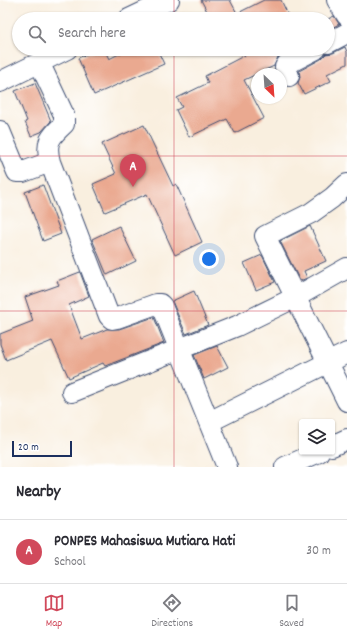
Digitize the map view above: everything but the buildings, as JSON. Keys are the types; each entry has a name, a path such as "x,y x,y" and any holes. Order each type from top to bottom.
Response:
{"street":[{"path":"144,12 169,0"},
{"path":"337,0 347,16"},
{"path":"335,39 347,33"},
{"path":"0,82 52,56"},
{"path":"288,76 285,67 287,64 302,56"},
{"path":"39,62 64,115 64,124 52,135 49,141 47,151 50,162 109,316 112,319 117,318 160,304 227,467"},
{"path":"0,131 17,172 23,172 50,162"},
{"path":"347,184 332,198 311,213 265,236 330,364 347,401"},
{"path":"72,392 237,326 296,297 347,268"},
{"path":"209,422 330,364 347,354"},
{"path":"335,445 347,439"},
{"path":"286,467 312,455"}],"place":[{"name":"PONPES Mahasiswa Mutiara Hati","path":"133,187"}]}
